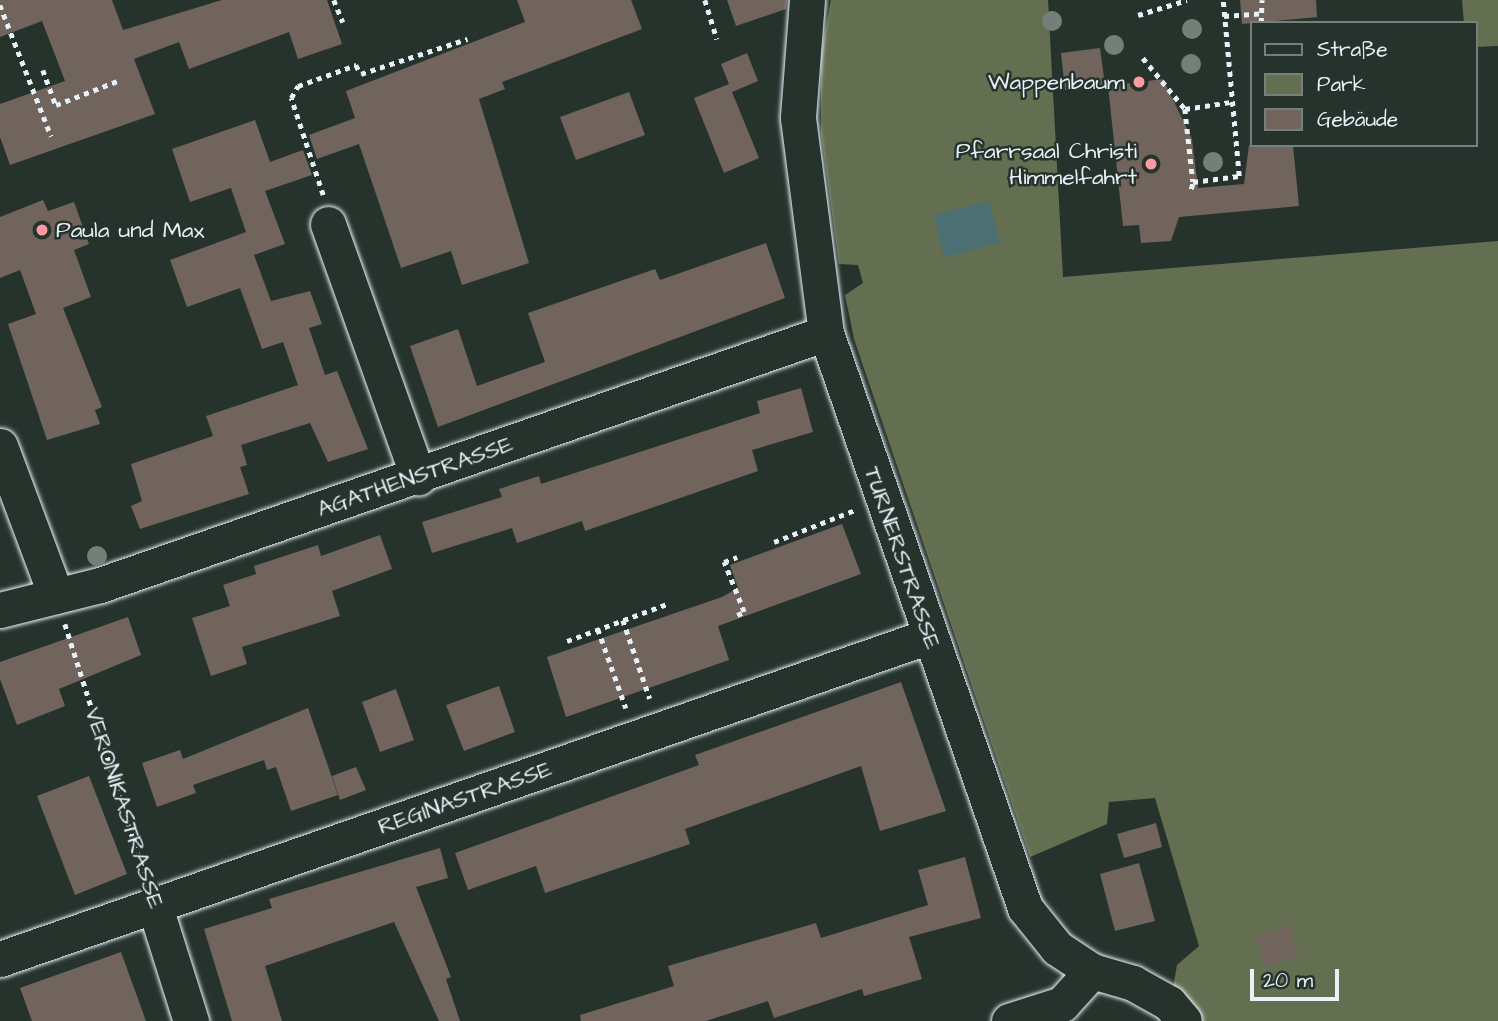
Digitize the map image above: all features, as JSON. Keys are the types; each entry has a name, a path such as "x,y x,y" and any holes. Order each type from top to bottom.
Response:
{"street":[{"name":"TURNERSTRASSE","path":"807,0 798,118 826,333 929,636 1026,908 1057,948 1092,971 1145,989 1169,1003 1184,1021"},
{"path":"328,224 418,477"},
{"name":"AGATHENSTRASSE","path":"0,610 56,596 418,477 826,333"},
{"path":"0,446 56,596"},
{"name":"REGINASTRASSE","path":"0,959 929,636"},
{"name":"VERONIKASTRASSE","path":"155,907 191,1021"},
{"path":"1009,1021 1062,1004 1092,971"}],"path":[{"path":"334,0 343,22"},
{"path":"705,0 717,39"},
{"path":"1138,15 1187,0"},
{"path":"1193,182 1238,176 1223,0"},
{"path":"1261,21 1262,0"},
{"path":"0,5 51,136"},
{"path":"1224,16 1263,13"},
{"path":"328,224 319,178 291,98 298,86 356,65 361,74 467,38"},
{"path":"1143,58 1185,109 1193,182 1191,189"},
{"path":"43,70 56,105 120,80"},
{"path":"1185,109 1231,102"},
{"path":"1183,150 1190,149"},
{"path":"774,542 882,499"},
{"path":"737,557 724,562 744,612 737,615"},
{"name":"VERONIKASTRASSE","path":"56,596 155,907"},
{"path":"567,641 667,604"},
{"path":"624,620 649,734"},
{"path":"598,629 649,734"}],"green space":[{"path":"831,0 1048,0 1063,277 1498,241 1498,1021 1199,1021 1172,994 1177,965 1199,946 1155,798 1109,802 1107,824 1030,857 854,339 845,295 863,283 858,265 839,264 821,133 821,52"},
{"path":"1462,0 1498,0 1498,46 1477,47 1477,21 1464,21"}],"water":[{"path":"989,201 1000,243 944,257 934,215"}],"building":[{"path":"0,0 112,0 123,30 222,0 327,0 342,44 298,59 289,32 189,69 179,42 134,59 155,114 10,165 0,137 0,104 65,81 42,21 0,37"},
{"path":"517,0 631,0 642,29 502,82 505,89 479,99 529,263 462,285 451,251 401,268 359,144 317,159 309,135 355,118 346,91 525,22"},
{"path":"727,0 787,0 786,9 736,26"},
{"path":"1240,0 1316,0 1317,17 1250,21 1250,23 1242,24"},
{"path":"1100,48 1105,85 1065,90 1061,53"},
{"path":"747,53 758,81 732,92 759,158 724,173 694,98 729,84 721,64"},
{"path":"1163,79 1192,139 1198,188 1244,184 1249,145 1293,147 1299,206 1179,217 1171,241 1141,243 1139,225 1123,226 1108,86"},
{"path":"629,92 645,135 576,160 560,117"},
{"path":"255,120 270,162 303,150 312,175 265,191 285,244 254,255 271,301 310,291 322,324 309,328 325,375 337,371 368,449 328,462 310,423 241,445 247,465 240,467 249,494 140,529 131,506 142,501 131,464 213,436 206,416 298,385 283,342 262,349 240,288 187,307 170,260 246,232 231,188 190,202 172,149"},
{"path":"43,200 48,211 74,202 89,244 74,250 91,297 63,308 102,407 95,410 100,424 47,440 8,324 36,314 20,270 0,278 0,217"},
{"path":"766,243 785,298 438,427 410,346 458,329 477,386 545,362 528,313 655,269 660,280"},
{"path":"801,388 813,432 752,450 758,471 585,531 582,521 517,543 512,528 432,553 422,522 502,497 499,489 539,476 541,484 760,413 757,401"},
{"path":"842,524 861,574 718,626 729,660 566,717 547,657 722,597 738,588 730,565"},
{"path":"380,535 392,569 332,591 340,616 242,647 247,664 211,676 192,618 230,606 223,585 256,574 254,566 318,545 321,556"},
{"path":"128,617 141,655 59,689 65,706 17,725 0,679 0,662"},
{"path":"901,682 946,811 880,831 861,766 685,829 690,844 545,893 536,866 468,890 455,853 699,765 695,755"},
{"path":"499,686 515,732 464,751 446,705"},
{"path":"396,689 414,740 380,752 362,702"},
{"path":"308,708 338,795 291,811 276,767 267,770 264,760 193,785 196,793 157,807 142,763 180,750 183,759"},
{"path":"356,767 366,790 340,800 332,776"},
{"path":"89,776 127,874 75,895 37,796"},
{"path":"1156,823 1162,847 1124,858 1117,834"},
{"path":"440,848 448,878 416,887 451,977 446,979 460,1021 439,1021 394,922 265,966 282,1021 232,1021 204,929 272,908 269,899"},
{"path":"965,857 981,918 909,937 922,979 864,996 862,989 774,1018 768,1001 706,1021 581,1021 580,1015 674,986 668,966 816,923 821,938 928,905 918,870"},
{"path":"1139,863 1155,921 1115,931 1100,874"},
{"path":"1290,926 1298,956 1264,966 1256,935"},
{"path":"121,952 146,1021 32,1021 20,988"}],"place":[{"name":"Wappenbaum","path":"1139,82"},
{"name":"Pfarrsaal Christi Himmelfahrt","path":"1151,164"},
{"name":"Paula und Max","path":"42,230"}]}
